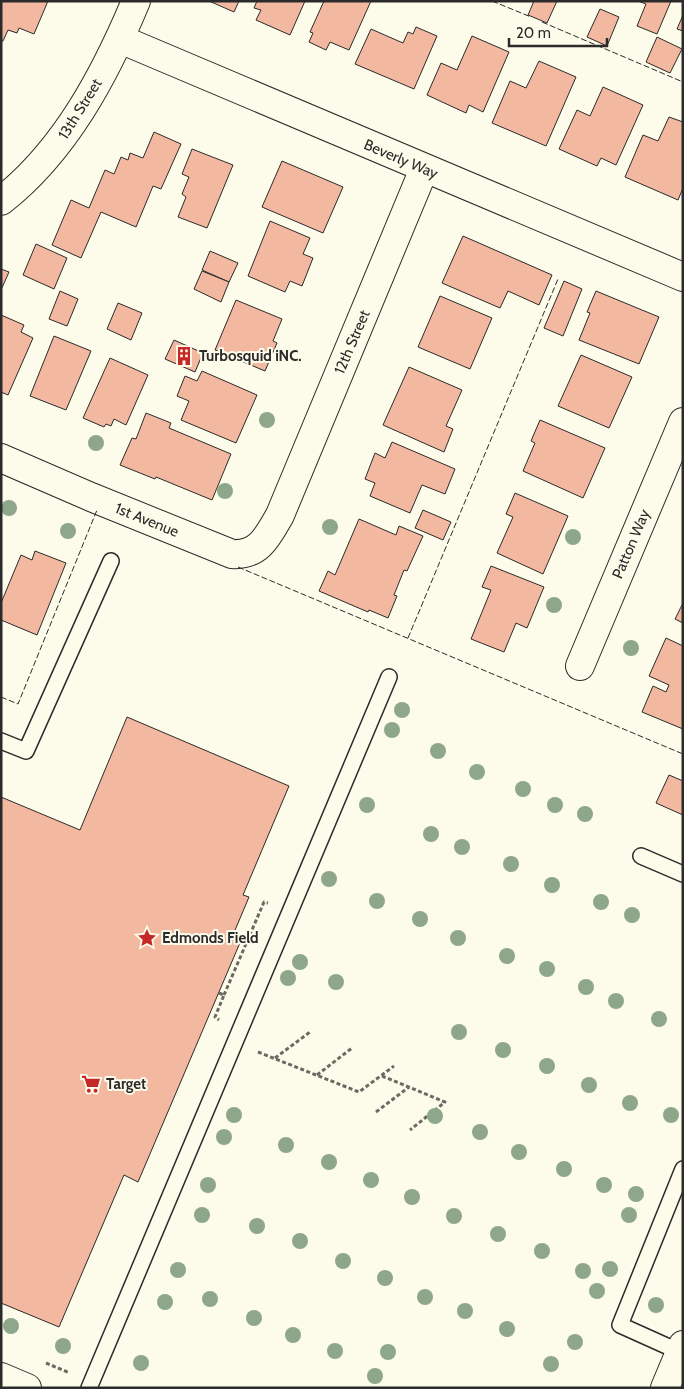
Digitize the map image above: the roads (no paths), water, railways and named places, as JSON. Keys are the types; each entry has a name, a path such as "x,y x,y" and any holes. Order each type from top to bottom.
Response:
{"street":[{"name":"13th Street","path":"1,201 20,186 60,141 91,93 120,39 136,1"},
{"name":"Beverly Way","path":"120,39 683,277"},
{"name":"12th Street","path":"280,515 424,168"},
{"name":"Patton Way","path":"580,666 683,422"},
{"name":"1st Avenue","path":"1,458 232,554 250,551 266,541 280,515"},
{"path":"665,1388 681,1348"},
{"path":"1,1377 27,1388"}],"lane":[{"path":"1,741 26,751 111,561"},
{"path":"90,1385 389,677"},
{"path":"640,856 683,874"},
{"path":"681,1348 620,1325 677,1196 683,1169"}],"place":[{"name":"Turbosquid iNC.","path":"184,356"},
{"name":"Edmonds Field","path":"147,938"},
{"name":"Target","path":"91,1084"}]}
